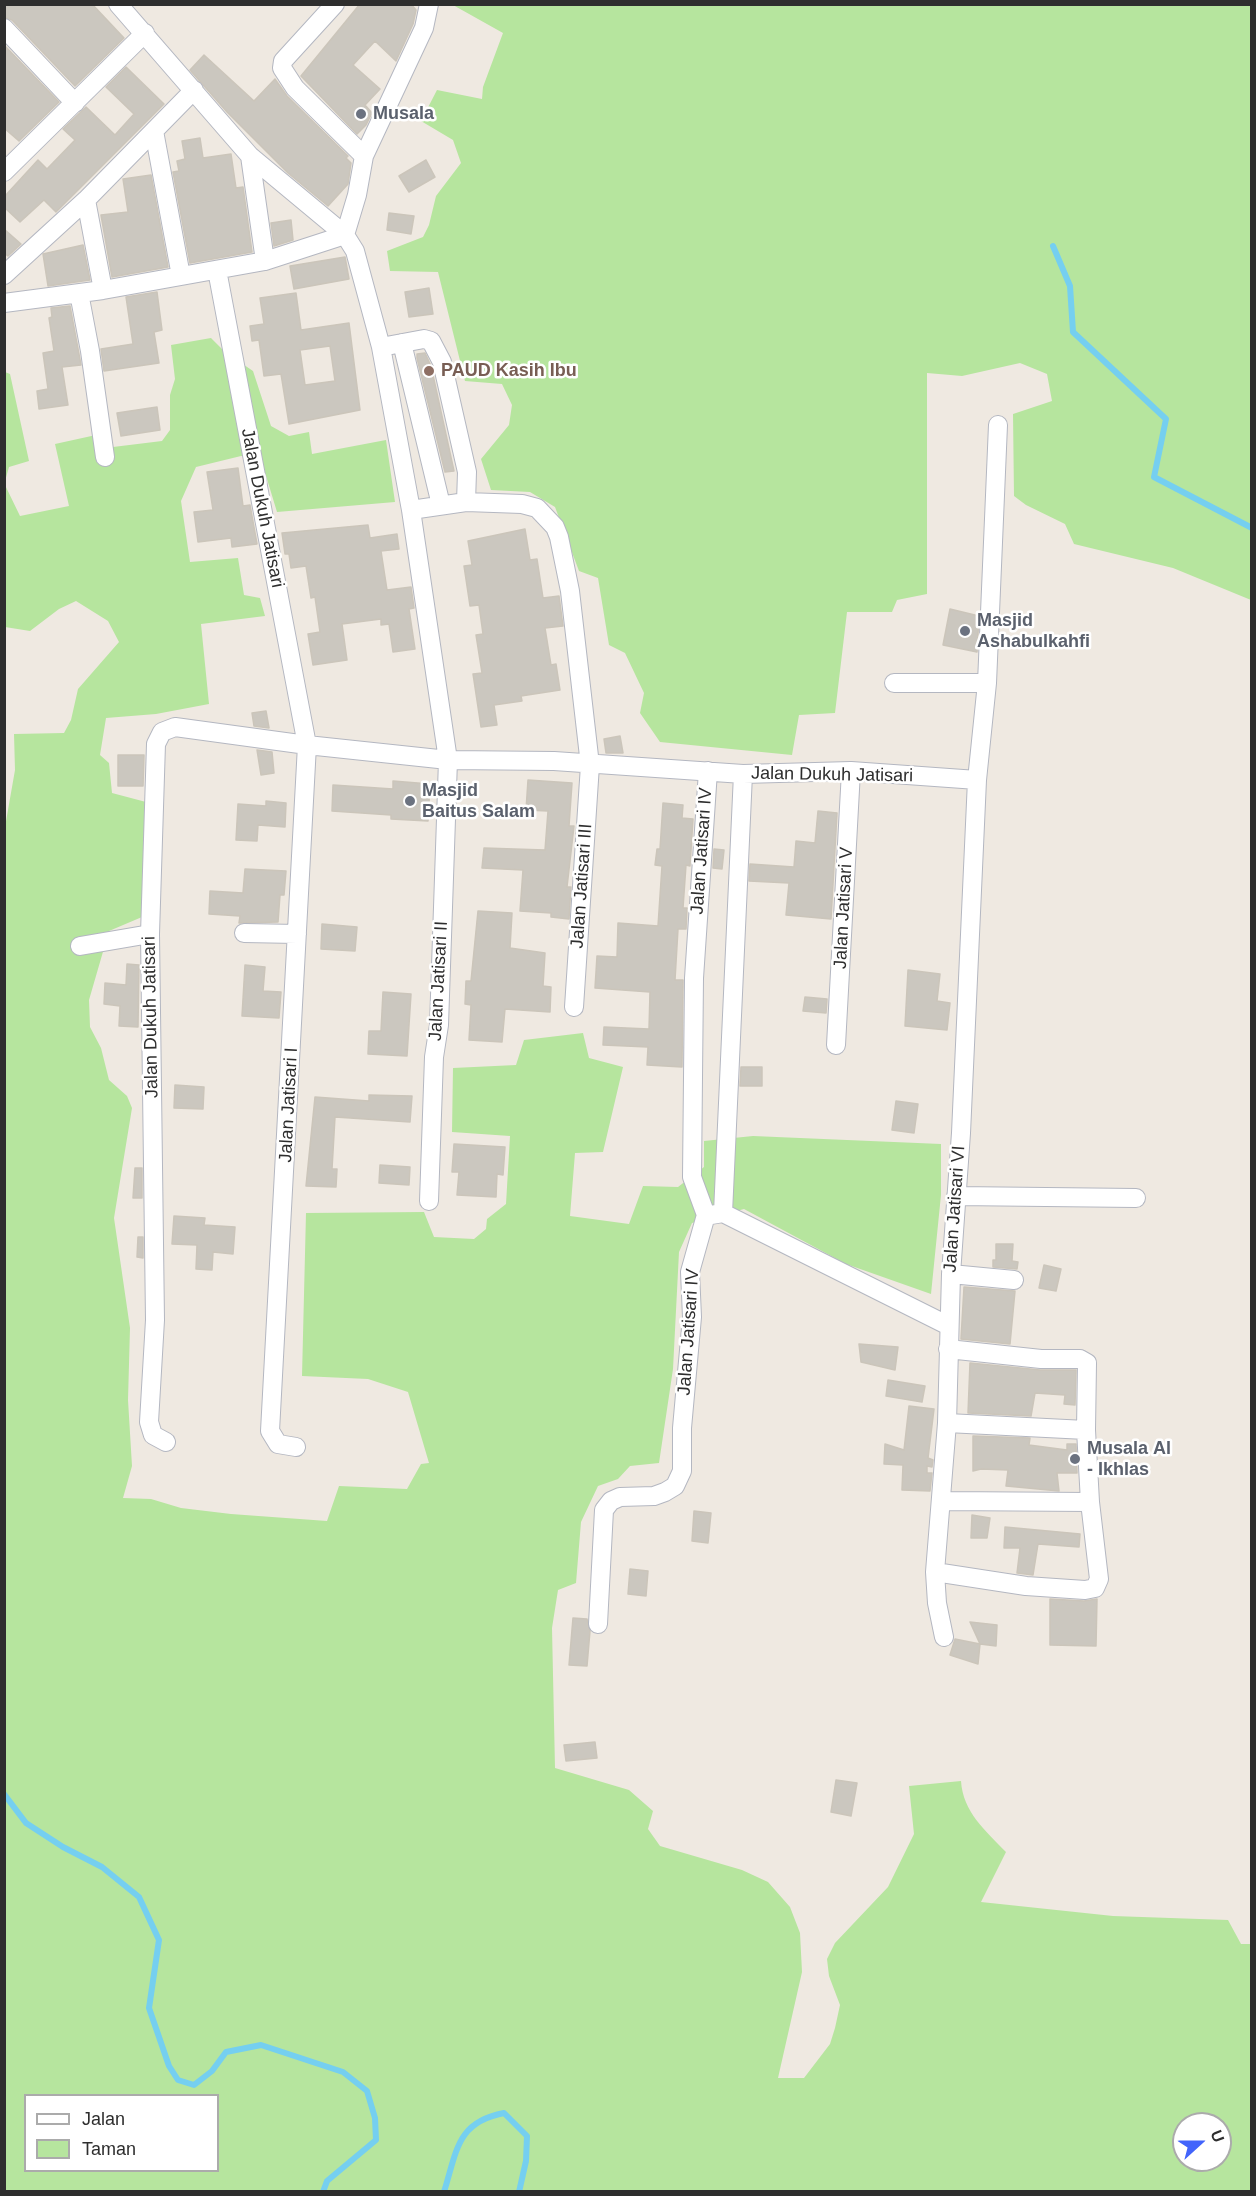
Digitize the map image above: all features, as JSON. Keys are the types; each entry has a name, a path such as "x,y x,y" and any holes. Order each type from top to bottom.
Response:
{"street":[{"path":"118,4 250,156 345,235 355,251 381,347 411,510 448,760"},
{"path":"335,4 283,61 282,68 295,88 364,156"},
{"path":"345,235 357,195 364,156 424,28 429,4"},
{"path":"4,28 75,103"},
{"path":"7,164 75,103 145,33"},
{"path":"4,275 86,200 194,90"},
{"path":"154,131 181,276"},
{"path":"250,156 265,261"},
{"path":"86,200 103,290"},
{"path":"4,303 103,290 265,261 345,235"},
{"name":"Jalan Dukuh Jatisari","path":"217,270 307,745"},
{"path":"79,293 105,457"},
{"path":"381,347 424,339 431,341 442,362 467,472 466,502"},
{"path":"402,343 441,505"},
{"path":"977,780 987,683 998,425"},
{"path":"411,510 466,502 522,504 537,508 555,527 560,537 570,591 590,765"},
{"path":"894,683 987,683"},
{"name":"Jalan Dukuh Jatisari","path":"166,1442 153,1435 149,1422 155,1320 150,934 156,744 162,732 175,727 307,745 448,760 554,761 743,774 851,771 977,780"},
{"name":"Jalan Jatisari I","path":"296,1447 278,1444 270,1431 307,745"},
{"name":"Jalan Jatisari II","path":"429,1202 434,1057 439,1025 448,760"},
{"name":"Jalan Jatisari III","path":"574,1007 590,765"},
{"name":"Jalan Jatisari IV","path":"598,1624 604,1510 611,1501 620,1497 654,1496 664,1492 681,1479 682,1428 692,1317 690,1272 714,1214 692,1177 694,978 708,771"},
{"name":"Jalan Jatisari V","path":"836,1045 851,771"},
{"path":"743,774 714,1214 949,1326"},
{"name":"Jalan Jatisari VI","path":"944,1637 937,1603 935,1572 947,1423 951,1274 977,780"},
{"path":"244,933 297,934"},
{"path":"80,946 150,934"},
{"path":"956,1196 1136,1198"},
{"path":"951,1274 1014,1280"},
{"path":"935,1572 1026,1586 1095,1588 1099,1579 1090,1502 1086,1431 1089,1372 1084,1361 948,1349"},
{"path":"947,1423 1086,1431"},
{"path":"942,1501 1090,1502"}],"green space":[{"path":"453,5 1251,5 1251,600 1173,568 1074,544 1065,524 1026,505 1014,496 1013,414 1052,401 1047,374 1020,363 962,376 927,373 927,594 897,600 892,612 847,612 835,713 799,715 792,755 660,742 640,713 644,693 625,653 609,645 598,578 579,571 555,507 530,492 491,490 481,459 509,425 512,405 502,384 465,381 438,272 390,271 387,251 423,237 429,225 436,196 461,163 453,140 421,121 437,90 482,99 483,87 503,33"},
{"path":"211,338 225,352 253,371 271,426 289,436 309,432 312,454 386,440 395,502 277,512 260,456 241,456 196,467 181,501 190,562 238,558 244,595 260,598 265,616 201,624 209,704 156,714 106,718 100,755 109,763 112,793 146,802 142,917 109,931 89,1000 90,1027 101,1048 109,1080 127,1096 132,1108 114,1218 130,1328 128,1400 132,1466 123,1498 151,1499 181,1508 231,1514 327,1521 339,1486 407,1489 421,1464 429,1463 408,1392 368,1379 302,1376 306,1213 424,1212 434,1237 474,1239 486,1229 487,1219 506,1204 510,1136 452,1132 453,1068 516,1065 524,1040 583,1033 589,1058 623,1067 603,1152 575,1153 570,1216 629,1224 643,1186 678,1187 704,1167 704,1141 753,1136 941,1144 941,1195 931,1294 846,1264 744,1209 692,1223 679,1252 673,1369 659,1463 630,1466 618,1479 598,1486 581,1522 576,1583 558,1590 552,1628 555,1768 629,1790 653,1811 648,1829 660,1846 742,1870 768,1882 790,1907 800,1933 802,1972 778,2078 804,2078 830,2044 840,2005 829,1976 827,1959 835,1943 888,1887 914,1834 909,1786 961,1781 966,1802 976,1820 1006,1852 981,1902 1113,1916 1228,1920 1241,1944 1251,1944 1251,2191 5,2191 5,827 15,770 14,734 64,733 71,720 78,689 119,642 108,621 76,601 59,609 30,631 5,627 4,483 20,516 69,506 55,444 96,435 113,447 162,441 170,430 170,395 175,379 171,345"},
{"path":"5,372 10,374 29,461 9,467 5,481"}],"building":[{"path":"4,4 92,4 124,38 75,86 12,20 4,17"},
{"path":"360,4 411,4 416,10 413,24 396,61 375,41 353,65 380,89 365,105 372,113 366,125 357,134 301,76"},
{"path":"4,45 59,102 19,141 4,128"},
{"path":"204,55 254,101 275,79 287,96 348,156 346,158 351,163 348,184 328,206 288,173 227,112 190,70"},
{"path":"126,67 164,104 56,212 44,200 20,222 5,208 5,196 38,160 47,169 75,140 63,129 86,107 115,135 134,114 106,87"},
{"path":"200,138 203,158 231,154 236,188 243,187 252,252 190,263 173,172 179,171 177,161 185,159 182,141"},
{"path":"426,160 435,177 409,192 399,176"},
{"path":"151,175 168,267 112,277 101,215 128,212 123,179"},
{"path":"389,213 414,216 411,234 387,230"},
{"path":"291,220 293,240 274,246 271,223"},
{"path":"4,229 21,244 8,256 4,253"},
{"path":"83,245 90,280 48,286 43,254"},
{"path":"345,257 349,279 294,289 290,266"},
{"path":"429,288 433,314 409,317 405,292"},
{"path":"157,292 162,330 154,332 159,363 104,371 101,349 133,344 126,297"},
{"path":"296,293 301,330 349,323 360,410 289,424 281,374 264,376 259,340 252,341 250,326 264,324 260,298","holes":["330,346 335,381 305,385 300,350"]},
{"path":"70,306 81,365 62,367 68,405 39,409 37,391 48,389 43,353 54,351 49,318 52,317 51,308"},
{"path":"425,353 431,366 454,471 445,472 417,358 417,354"},
{"path":"157,407 160,430 121,436 117,413"},
{"path":"238,468 243,506 250,505 257,544 232,547 231,538 198,542 194,512 213,510 207,472"},
{"path":"368,525 370,538 397,534 399,549 381,551 387,590 411,587 414,608 409,609 415,649 393,652 389,624 381,625 381,619 342,624 347,660 313,665 308,634 320,632 315,597 311,598 306,566 291,568 289,554 285,554 282,533"},
{"path":"525,529 530,560 537,559 543,598 559,596 563,626 545,628 551,665 556,664 560,690 521,696 522,701 494,705 497,725 481,727 473,674 482,673 476,635 483,634 479,605 470,606 464,566 472,565 468,541"},
{"name":"Masjid Ashabulkahfi","path":"950,609 979,616 977,652 943,645"},
{"path":"266,711 269,728 254,726 252,713"},
{"path":"620,736 623,753 606,753 604,739"},
{"path":"257,750 272,752 274,773 261,775"},
{"path":"118,755 144,755 143,786 118,786"},
{"path":"528,780 572,783 569,826 574,826 567,887 571,887 569,919 551,917 551,913 520,911 523,870 482,868 484,848 545,850 548,811 526,810"},
{"path":"393,781 430,784 428,821 391,819 391,815 332,811 333,785 393,789"},
{"path":"266,801 286,803 285,827 258,825 257,841 236,840 238,804 266,806"},
{"path":"663,803 683,805 682,818 693,819 690,866 686,865 683,908 687,908 686,929 678,929 675,980 683,980 682,1067 647,1065 648,1047 603,1045 604,1027 649,1029 650,992 595,988 597,956 617,957 618,923 658,926 662,866 655,865 657,849 660,849"},
{"path":"818,811 837,813 831,919 786,915 789,883 749,881 750,864 794,867 796,841 815,843"},
{"path":"714,849 724,850 722,869 713,868"},
{"path":"245,869 286,871 284,895 280,895 278,922 239,923 240,916 209,914 210,891 243,893"},
{"path":"478,911 512,913 510,948 545,953 543,986 551,987 550,1012 505,1009 502,1042 469,1040 471,1005 465,1004 466,981 471,981"},
{"path":"322,924 357,927 355,951 321,949"},
{"path":"127,964 139,965 138,1027 119,1026 120,1006 104,1004 105,983 126,985"},
{"path":"245,965 265,967 263,991 281,992 279,1018 242,1016"},
{"path":"908,970 940,974 937,1001 950,1003 947,1030 905,1026"},
{"path":"383,992 411,994 407,1056 368,1054 369,1031 381,1031"},
{"path":"805,997 827,999 826,1013 803,1011"},
{"path":"741,1067 762,1067 762,1086 740,1086"},
{"path":"175,1085 204,1087 203,1109 174,1108"},
{"path":"369,1095 412,1096 410,1122 335,1117 332,1169 337,1169 336,1187 306,1186 315,1097 369,1101"},
{"path":"896,1101 918,1104 914,1133 892,1130"},
{"path":"454,1144 505,1147 503,1175 497,1174 496,1197 457,1195 459,1172 452,1172"},
{"path":"380,1165 410,1167 409,1185 379,1183"},
{"path":"135,1168 142,1168 142,1198 133,1198"},
{"path":"174,1216 205,1218 204,1225 235,1227 233,1254 213,1252 212,1270 196,1269 197,1245 172,1244"},
{"path":"138,1237 143,1237 143,1258 137,1257"},
{"path":"996,1244 1013,1244 1012,1261 1018,1262 1017,1269 993,1267 993,1260 996,1260"},
{"path":"1044,1265 1061,1269 1056,1291 1039,1288"},
{"path":"964,1287 1015,1291 1010,1344 961,1339"},
{"path":"859,1344 898,1347 895,1370 861,1362"},
{"path":"970,1363 1040,1370 1076,1370 1075,1405 1064,1404 1065,1395 1035,1393 1031,1416 968,1413"},
{"path":"888,1380 925,1386 922,1402 886,1396"},
{"path":"909,1406 934,1409 928,1458 933,1460 932,1467 927,1466 927,1473 932,1473 930,1491 902,1490 903,1465 884,1464 885,1444 904,1450"},
{"path":"973,1436 1030,1438 1029,1445 1067,1450 1067,1444 1076,1444 1077,1473 1057,1473 1059,1491 1006,1486 1008,1470 973,1471"},
{"path":"694,1511 711,1513 708,1543 692,1541"},
{"path":"972,1515 990,1518 987,1538 971,1538"},
{"path":"1005,1527 1080,1534 1079,1547 1038,1544 1033,1575 1017,1573 1020,1548 1004,1548"},
{"path":"630,1569 648,1571 646,1596 628,1594"},
{"path":"1050,1599 1084,1601 1097,1599 1096,1646 1050,1645"},
{"path":"573,1618 587,1619 590,1631 587,1666 569,1665"},
{"path":"970,1622 997,1625 996,1646 980,1644"},
{"path":"955,1639 980,1644 978,1664 950,1655"},
{"path":"595,1742 597,1758 566,1761 564,1745"},
{"path":"836,1780 857,1783 851,1816 831,1812"}],"waterway":[{"path":"1053,246 1070,286 1073,332 1166,419 1154,477 1252,528"},
{"path":"4,1794 26,1823 63,1847 102,1867 139,1897 159,1940 149,2008 169,2066 178,2080 194,2085 212,2071 226,2052 261,2045 343,2072 367,2091 375,2118 376,2140 327,2181 323,2192"},
{"path":"444,2192 461,2140 477,2123 488,2117 504,2113 527,2136 526,2161 519,2192"}],"place":[{"name":"Musala","path":"361,114"},
{"name":"PAUD Kasih Ibu","path":"429,371"},
{"name":"Masjid Ashabulkahfi","path":"965,631"},
{"name":"Masjid Baitus Salam","path":"410,801"},
{"name":"Musala Al - Ikhlas","path":"1075,1459"}]}
